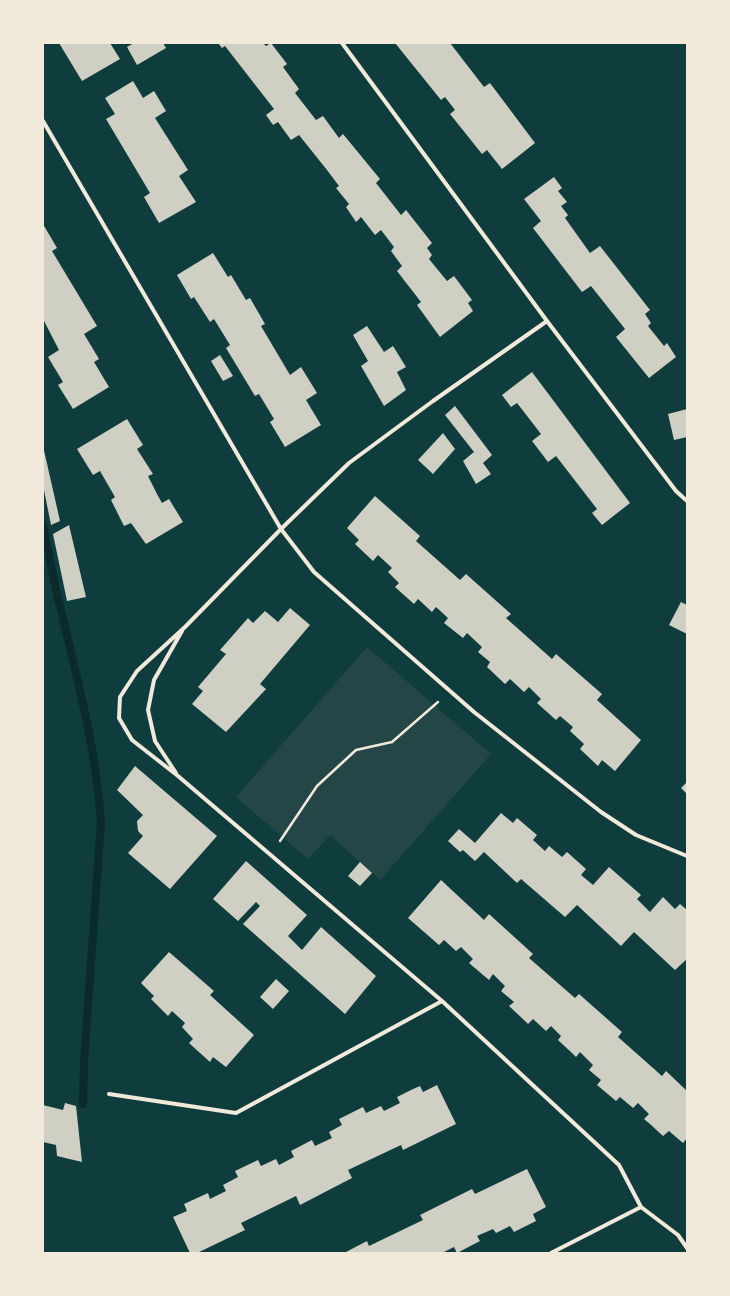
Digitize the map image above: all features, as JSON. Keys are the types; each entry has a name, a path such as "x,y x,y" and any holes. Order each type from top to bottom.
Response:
{"street":[{"path":"342,43 547,321 676,491 687,501"},
{"path":"43,121 281,528 314,572 450,691 600,812 636,835 687,856"},
{"path":"547,321 433,401 349,463 281,528 184,627 137,671 120,697 119,718 132,740 178,776 442,1001 619,1165 640,1207 678,1236 687,1248"},
{"path":"178,776 155,741 148,710 154,680 184,627"},
{"path":"108,1094 236,1113 442,1001"},
{"path":"551,1253 640,1207"}],"path":[{"path":"269,854 284,836 317,786 356,750 392,742 450,691"}],"shaded area":[{"path":"367,647 491,754 380,880 330,835 308,859 236,797"}],"building":[{"path":"59,43 110,43 120,59 82,81"},
{"path":"134,43 163,43 166,48 137,65 127,47"},
{"path":"218,43 263,43 266,46 271,43 287,64 283,67 299,89 295,93 316,120 323,116 339,138 343,134 380,179 376,183 401,215 406,210 432,243 427,248 432,255 429,259 447,281 454,276 472,300 468,303 473,311 440,337 417,305 421,302 397,271 402,266 391,251 394,247 381,230 375,235 361,217 356,222 346,207 349,204 336,188 339,186 327,170 299,135 291,140 278,122 273,125 266,115 274,109 225,46 222,48"},
{"path":"395,43 450,43 484,87 490,83 535,143 502,169 487,150 482,154 450,114 455,110 445,97 441,100"},
{"path":"133,81 143,98 154,91 166,111 155,118 188,170 179,176 196,202 159,223 144,197 150,193 106,119 115,114 105,98"},
{"path":"554,177 562,188 558,191 567,202 561,206 568,215 565,218 590,253 600,246 650,310 645,314 651,323 648,326 664,346 667,343 676,357 649,378 616,337 625,329 591,286 582,292 533,228 541,221 524,199"},
{"path":"43,224 57,248 52,251 97,326 84,334 99,359 94,362 109,387 73,409 58,385 63,382 48,357 59,350 43,319"},
{"path":"213,253 228,277 231,275 246,300 250,298 265,324 261,326 290,375 301,367 317,393 306,400 321,425 285,447 270,422 274,419 259,394 255,396 226,348 230,345 214,319 210,322 194,297 191,299 177,275"},
{"path":"367,326 384,352 393,346 406,367 397,372 406,390 384,406 361,366 368,361 353,335"},
{"path":"220,355 233,376 223,381 211,361"},
{"path":"532,372 630,503 602,525 592,513 597,509 556,456 548,462 532,441 541,434 517,403 511,407 502,395"},
{"path":"455,406 492,455 483,463 491,474 476,484 463,461 474,452 445,415"},
{"path":"687,409 687,437 674,440 668,414"},
{"path":"127,419 143,445 137,449 153,474 148,476 157,494 162,503 169,499 183,522 146,544 131,523 124,526 111,500 115,497 100,471 93,475 77,449"},
{"path":"443,433 455,449 433,474 418,460"},
{"path":"43,446 60,521 51,525 43,485"},
{"path":"375,496 420,536 416,541 460,580 466,574 511,614 506,618 552,659 556,654 602,694 597,700 641,740 615,771 602,760 598,766 580,749 584,744 570,731 573,727 560,716 556,720 537,703 541,699 529,687 524,692 510,679 505,684 487,667 490,662 478,652 482,647 467,633 463,638 444,623 448,618 436,607 432,612 418,599 414,604 395,587 399,583 388,572 392,568 378,555 373,561 355,544 359,540 347,528"},
{"path":"69,525 86,597 67,601 53,534"},
{"path":"681,602 687,605 687,634 669,625"},
{"path":"290,608 310,625 260,684 266,689 226,732 192,704 203,691 198,687 226,654 220,650 248,618 253,623 265,611 278,622"},
{"path":"135,766 217,836 170,889 128,853 143,836 138,831 137,821 143,815 117,790"},
{"path":"687,782 687,794 681,788"},
{"path":"501,813 513,823 517,818 537,835 533,840 545,851 549,846 562,857 567,852 586,869 581,875 593,885 609,867 641,895 637,899 650,912 663,897 675,909 680,904 687,910 687,959 675,970 634,932 621,946 577,905 565,917 521,879 517,883 484,852 475,861 463,850 460,852 448,841 459,829 475,843"},
{"path":"246,861 307,915 288,936 302,950 321,927 376,976 345,1014 243,924 260,906 256,902 238,921 213,899"},
{"path":"360,862 372,873 360,886 348,876"},
{"path":"441,880 484,920 489,914 533,954 529,958 575,998 579,994 622,1032 618,1037 662,1076 666,1071 687,1091 687,1138 683,1143 669,1131 663,1136 644,1119 649,1114 638,1103 633,1108 620,1097 616,1101 597,1085 601,1080 589,1070 593,1065 580,1052 576,1057 558,1040 561,1036 551,1026 546,1031 533,1019 528,1024 509,1006 514,1002 501,991 505,986 493,974 489,980 469,963 473,959 461,947 456,951 444,940 439,945 408,918"},
{"path":"169,952 214,991 210,995 254,1035 226,1067 213,1057 210,1062 189,1043 193,1039 182,1027 185,1023 172,1011 168,1016 151,999 154,996 141,983"},
{"path":"276,979 289,991 273,1009 260,997"},
{"path":"437,1085 456,1124 403,1150 401,1145 348,1170 352,1178 300,1205 296,1196 241,1223 245,1230 197,1253 190,1253 173,1217 187,1211 184,1204 208,1193 210,1199 226,1191 223,1185 238,1177 235,1171 258,1160 261,1166 276,1159 279,1165 294,1157 291,1151 312,1140 315,1146 332,1138 329,1132 342,1125 339,1119 363,1107 366,1113 381,1106 384,1111 400,1103 397,1097 411,1090 420,1086 423,1092"},
{"path":"65,1103 76,1106 82,1162 57,1156 56,1145 43,1142 43,1105 63,1110"},
{"path":"527,1169 546,1207 533,1214 536,1221 514,1232 510,1226 496,1233 493,1229 477,1236 480,1241 457,1253 454,1247 442,1253 344,1253 367,1241 369,1246 423,1220 420,1215 472,1189 475,1194"}],"waterway":[{"path":"43,525 55,586 79,686 90,740 95,767 101,822 84,1061 83,1104"}]}
